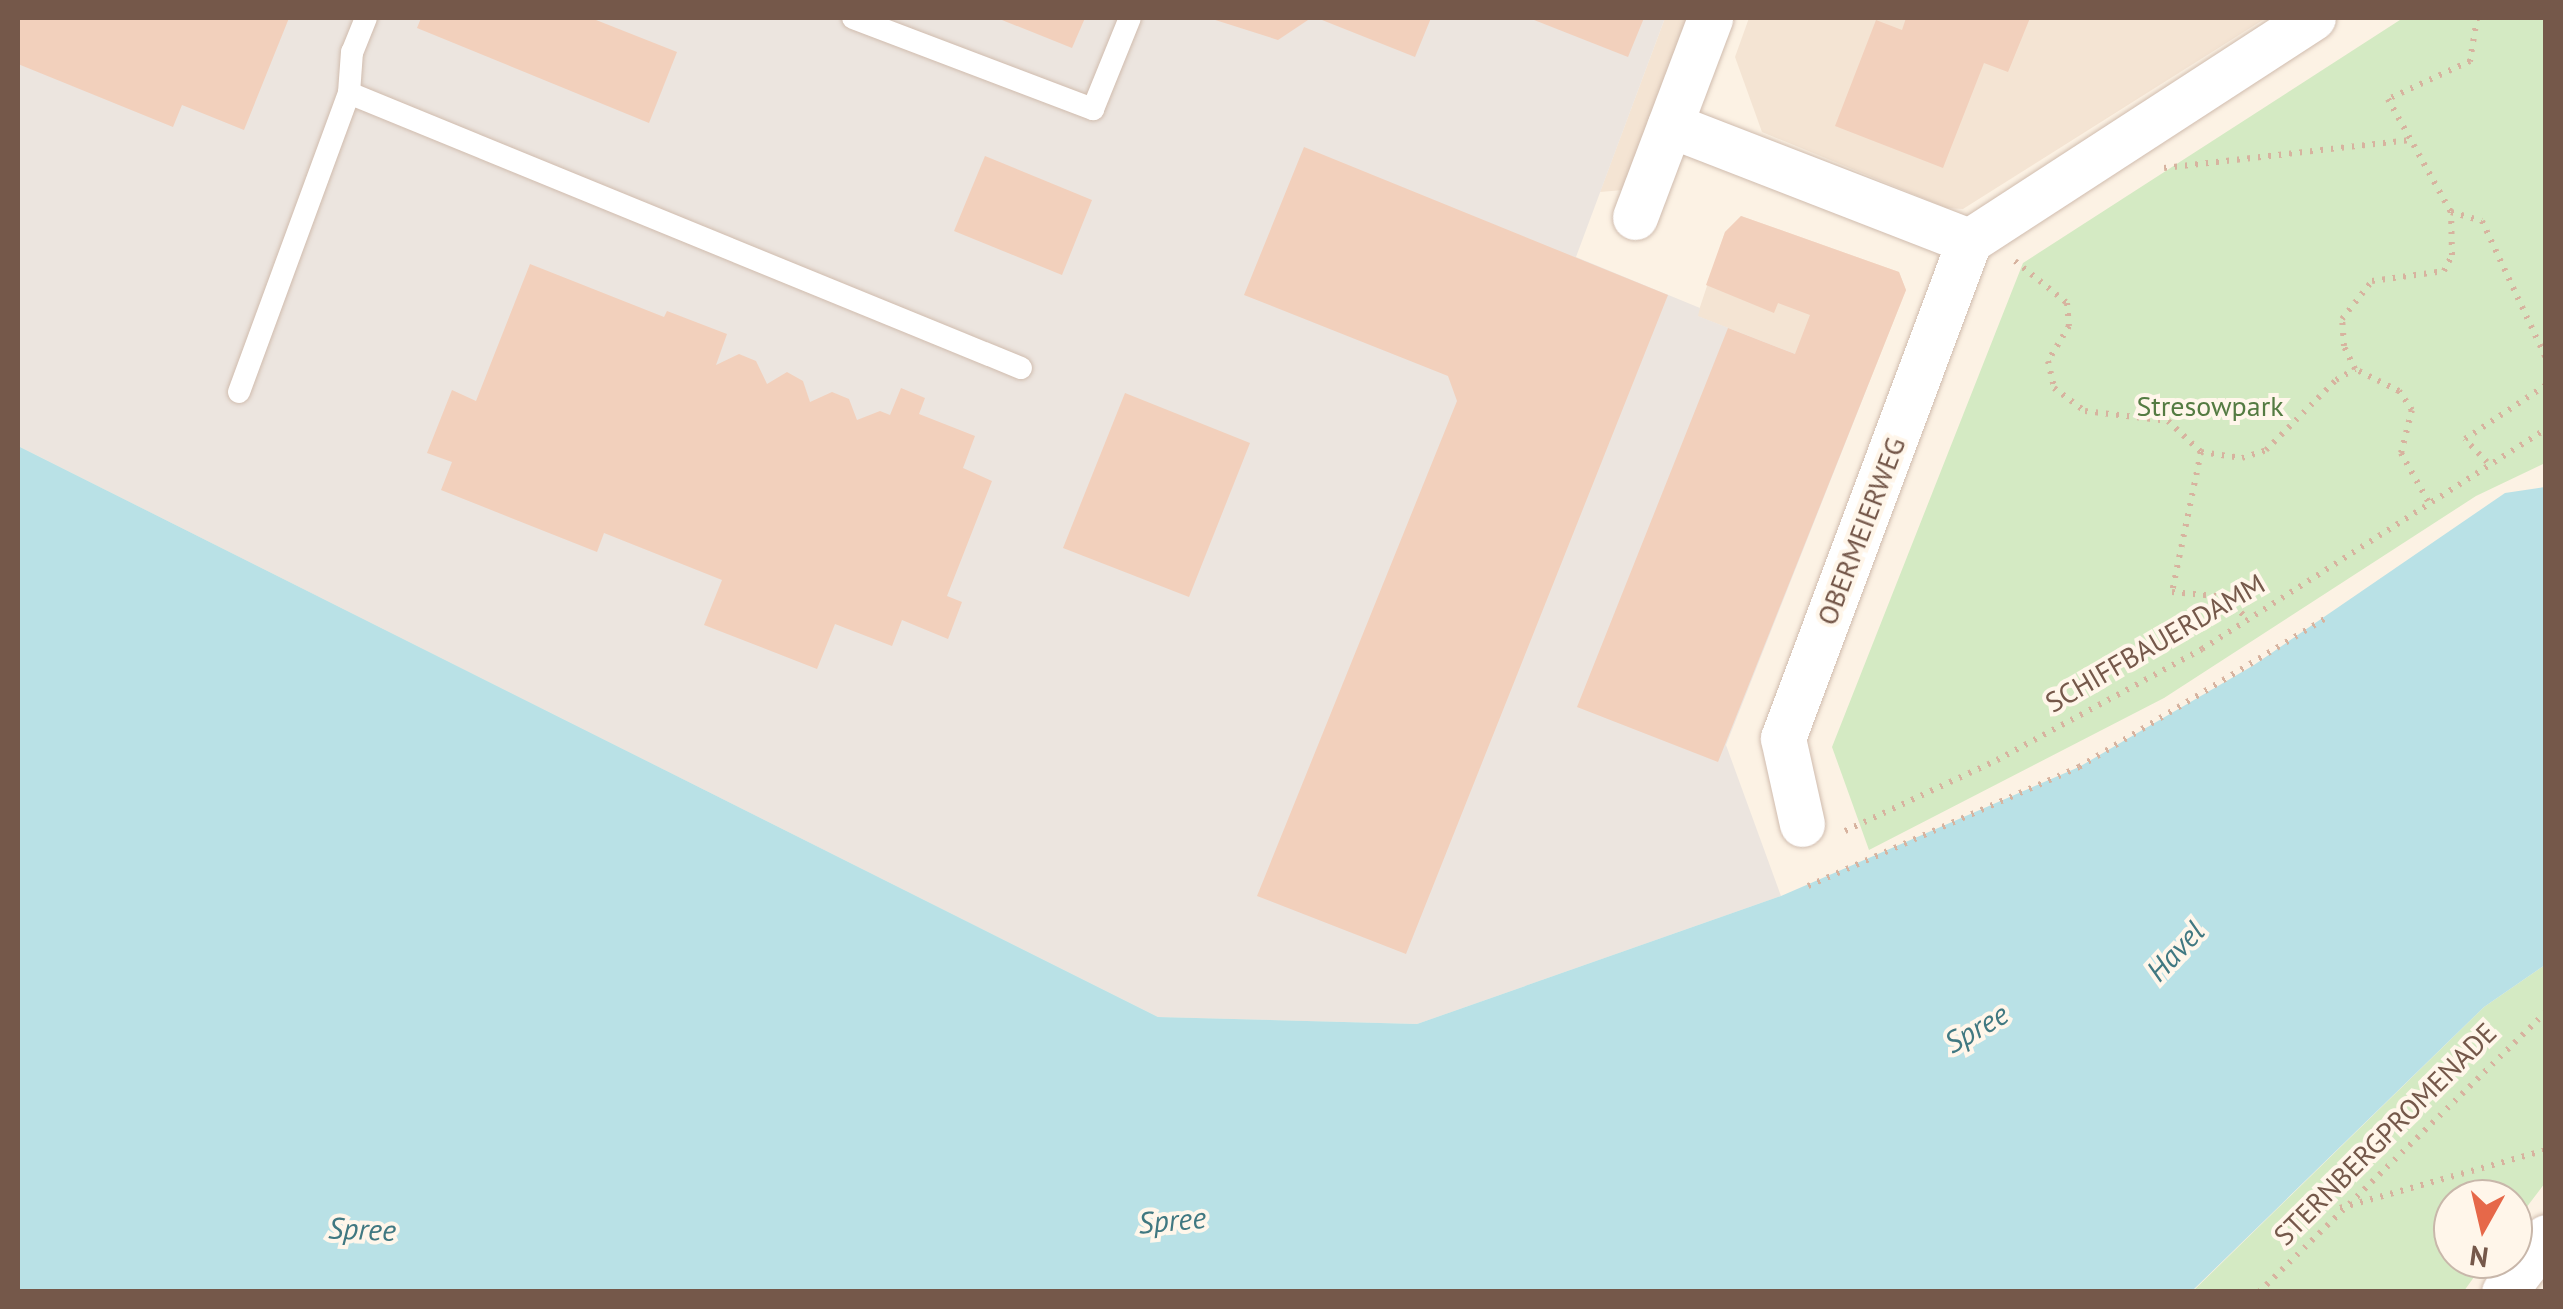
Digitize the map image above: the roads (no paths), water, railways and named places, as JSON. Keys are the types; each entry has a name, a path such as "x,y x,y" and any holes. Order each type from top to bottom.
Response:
{"street":[{"path":"1636,217 1710,18"},
{"path":"1670,125 1990,250 2313,18"},
{"name":"OBERMEIERWEG","path":"1802,824 1783,738 1990,250"},
{"path":"2504,1292 2546,1237"}],"lane":[{"path":"238,392 349,93 352,52 366,18"},
{"path":"853,18 1092,108 1130,18"},
{"path":"349,93 1021,368"}],"water":[{"path":"18,446 1158,1017 1417,1024 1781,896 2079,767 2254,665 2505,493 2545,487 2545,965 2484,1007 2192,1291 18,1291"}],"park label":[{"name":"Stresowpark","path":"2210,406"}],"water label":[{"name":"Havel","path":"2175,951"},
{"name":"Spree","path":"1976,1028"},
{"name":"Spree","path":"1172,1220"},
{"name":"Spree","path":"362,1229"}]}
